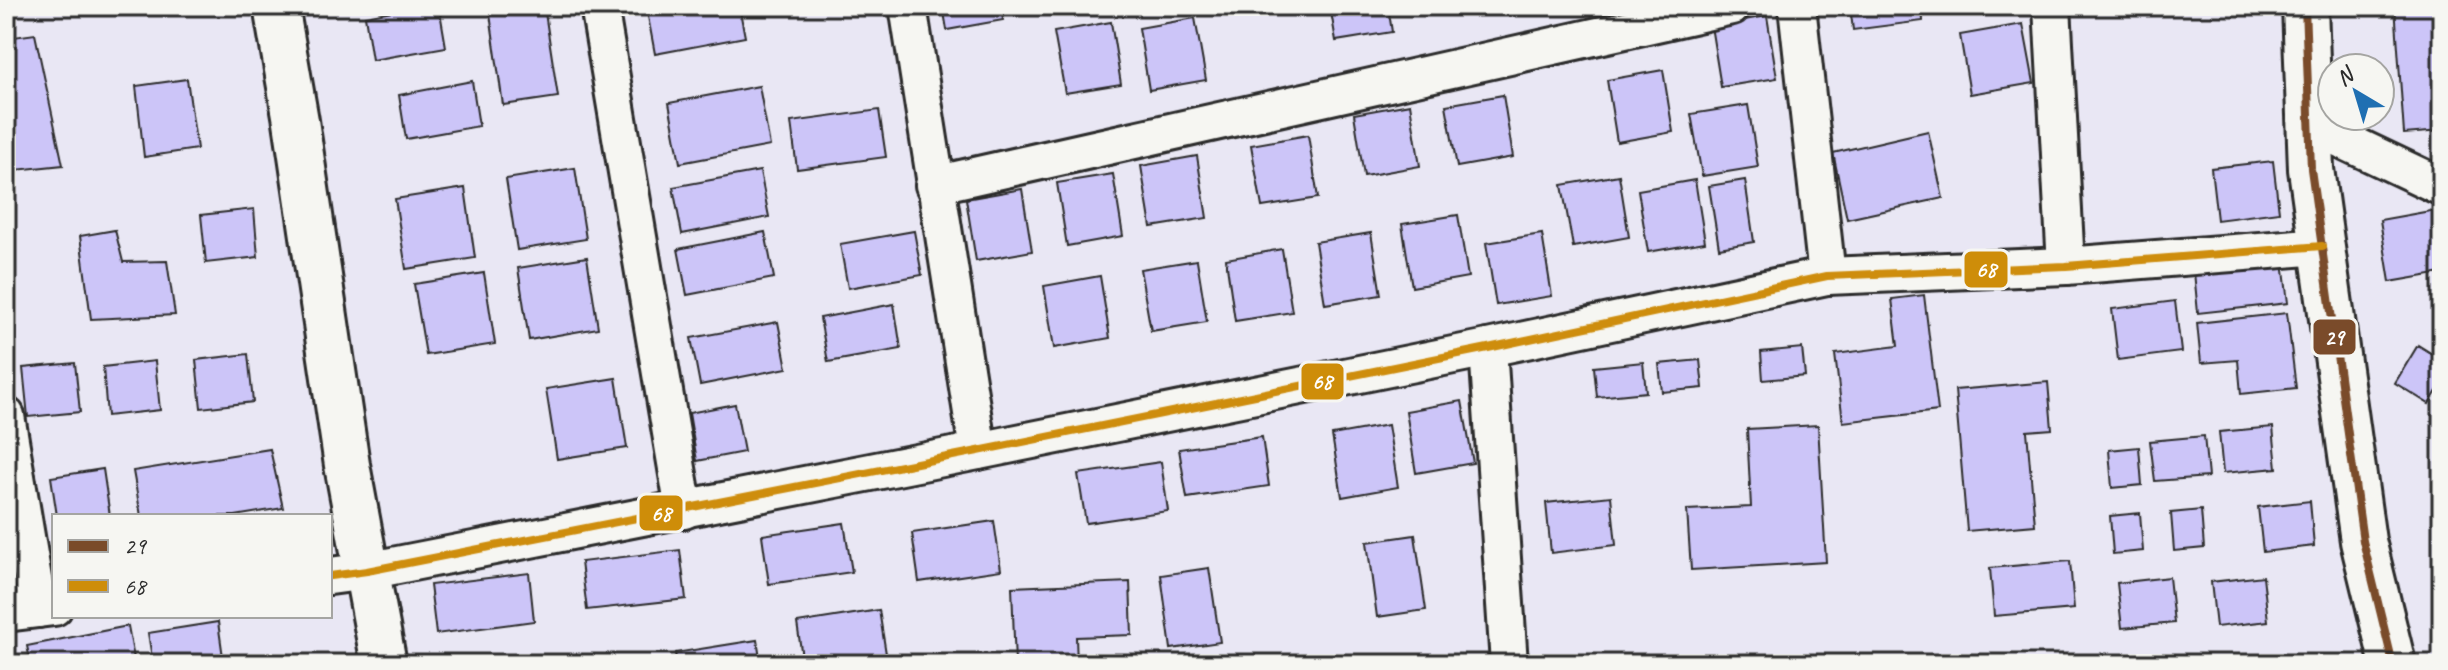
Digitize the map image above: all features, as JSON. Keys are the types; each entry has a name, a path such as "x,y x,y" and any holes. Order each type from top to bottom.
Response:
{"street":[{"path":"276,6 347,465 348,574 384,664"},
{"path":"599,6 684,510"},
{"path":"908,6 978,451"},
{"path":"934,185 1732,6"},
{"path":"1797,6 1827,276"},
{"path":"2052,6 2066,266"},
{"path":"2305,6 2311,169 2363,541 2393,664"},
{"path":"2309,124 2442,187"},
{"path":"348,574 978,451 1827,276 2066,266 2322,246"},
{"path":"1488,348 1509,664"},
{"path":"6,416 33,610"}],"building":[{"path":"419,6 439,6 446,47 372,60 365,16"},
{"path":"544,6 558,97 503,105 490,14"},
{"path":"646,6 739,6 745,37 655,54"},
{"path":"943,6 1001,6 1003,20 947,30"},
{"path":"1330,6 1388,6 1392,32 1336,41"},
{"path":"1850,6 1922,6 1923,21 1853,30"},
{"path":"2395,6 2442,6 2442,131 2404,134"},
{"path":"1767,16 1777,78 1721,87 1711,26"},
{"path":"1195,18 1206,80 1149,90 1139,28"},
{"path":"1111,22 1121,84 1065,93 1054,32"},
{"path":"2023,24 2034,83 1970,94 1960,35"},
{"path":"35,34 63,165 6,171 6,38"},
{"path":"1663,70 1673,132 1617,142 1607,80"},
{"path":"187,79 197,149 144,157 136,86"},
{"path":"472,81 479,126 406,139 399,95"},
{"path":"759,86 770,146 680,163 669,103"},
{"path":"1503,95 1513,157 1457,167 1446,105"},
{"path":"1410,104 1420,166 1364,176 1354,114"},
{"path":"1748,105 1758,167 1702,176 1691,114"},
{"path":"879,110 886,157 797,169 791,122"},
{"path":"1928,131 1943,198 1847,219 1833,153"},
{"path":"1308,135 1318,198 1262,207 1251,145"},
{"path":"1197,156 1207,218 1151,227 1141,166"},
{"path":"2273,161 2279,212 2217,220 2211,168"},
{"path":"575,168 586,239 517,250 506,179"},
{"path":"760,171 769,217 682,234 673,187"},
{"path":"1113,174 1123,236 1067,246 1057,183"},
{"path":"1619,175 1629,237 1573,247 1562,185"},
{"path":"1695,180 1705,242 1648,252 1638,190"},
{"path":"1745,180 1754,242 1719,248 1709,186"},
{"path":"465,188 475,258 406,269 395,199"},
{"path":"1022,189 1032,251 976,261 966,199"},
{"path":"254,209 258,257 206,263 201,215"},
{"path":"2436,210 2442,245 2442,273 2390,282 2380,220"},
{"path":"1458,215 1468,277 1412,287 1402,224"},
{"path":"115,230 123,262 167,261 175,315 91,319 80,236"},
{"path":"914,231 922,275 848,288 840,244"},
{"path":"765,232 774,278 687,295 678,249"},
{"path":"1371,233 1381,295 1325,304 1315,242"},
{"path":"1542,234 1552,296 1496,305 1486,243"},
{"path":"1282,249 1292,312 1235,321 1226,259"},
{"path":"587,257 598,328 529,340 518,268"},
{"path":"1197,260 1207,322 1151,331 1140,269"},
{"path":"2283,262 2288,303 2198,313 2194,272"},
{"path":"484,273 495,344 426,355 414,284"},
{"path":"1100,276 1110,338 1054,348 1044,286"},
{"path":"1924,295 1938,411 1843,422 1835,354 1898,346 1892,299"},
{"path":"2175,301 2181,352 2118,360 2112,309"},
{"path":"894,304 901,349 828,362 820,318"},
{"path":"2287,313 2296,388 2241,394 2238,360 2201,363 2197,323"},
{"path":"778,322 787,368 700,385 691,338"},
{"path":"2418,345 2442,360 2442,383 2429,404 2395,383"},
{"path":"1802,348 1805,376 1763,380 1761,352"},
{"path":"248,354 253,402 201,408 196,360"},
{"path":"1700,360 1703,388 1662,392 1659,364"},
{"path":"155,361 160,410 107,416 103,367"},
{"path":"1643,362 1646,392 1597,397 1594,367"},
{"path":"75,363 80,412 28,417 23,368"},
{"path":"616,378 627,448 557,459 546,389"},
{"path":"2048,382 2052,429 2027,431 2035,525 1967,531 1955,390"},
{"path":"1462,401 1473,463 1416,473 1406,411"},
{"path":"735,404 744,452 697,461 689,413"},
{"path":"1388,425 1398,487 1342,497 1332,435"},
{"path":"1818,425 1826,562 1691,570 1687,510 1751,507 1747,429"},
{"path":"2273,427 2277,468 2223,473 2219,432"},
{"path":"2204,436 2208,477 2155,481 2150,441"},
{"path":"1262,437 1269,486 1187,498 1179,449"},
{"path":"2139,447 2142,485 2112,488 2109,450"},
{"path":"270,449 283,508 247,514 141,514 133,471"},
{"path":"1161,462 1168,511 1086,523 1078,474"},
{"path":"103,469 110,514 57,514 51,477"},
{"path":"1611,496 1616,545 1551,553 1546,503"},
{"path":"2310,501 2314,546 2263,552 2258,507"},
{"path":"2201,510 2204,548 2174,551 2171,513"},
{"path":"2140,513 2143,551 2113,554 2110,516"},
{"path":"994,521 1001,570 919,582 912,533"},
{"path":"844,523 852,572 769,584 762,535"},
{"path":"1415,535 1426,610 1377,617 1367,542"},
{"path":"680,550 686,599 587,610 581,562"},
{"path":"2070,561 2074,609 1994,616 1990,568"},
{"path":"1209,568 1220,642 1171,649 1161,575"},
{"path":"529,573 534,621 436,634 430,585"},
{"path":"2263,576 2268,621 2216,627 2211,582"},
{"path":"2169,577 2174,623 2122,628 2117,583"},
{"path":"1130,582 1132,635 1076,637 1077,664 1015,664 1012,587"},
{"path":"879,610 887,660 857,664 803,664 797,623"},
{"path":"218,622 224,664 153,664 148,633"},
{"path":"128,626 135,664 31,664 27,646"},
{"path":"13,637 15,664 6,664 6,638"},
{"path":"757,640 761,664 677,664 675,653"}],"transit line":[{"name":"29","path":"2305,6 2311,169 2363,541 2393,664"},
{"name":"68","path":"332,576 978,451 1827,276 2066,266 2322,246"}]}
